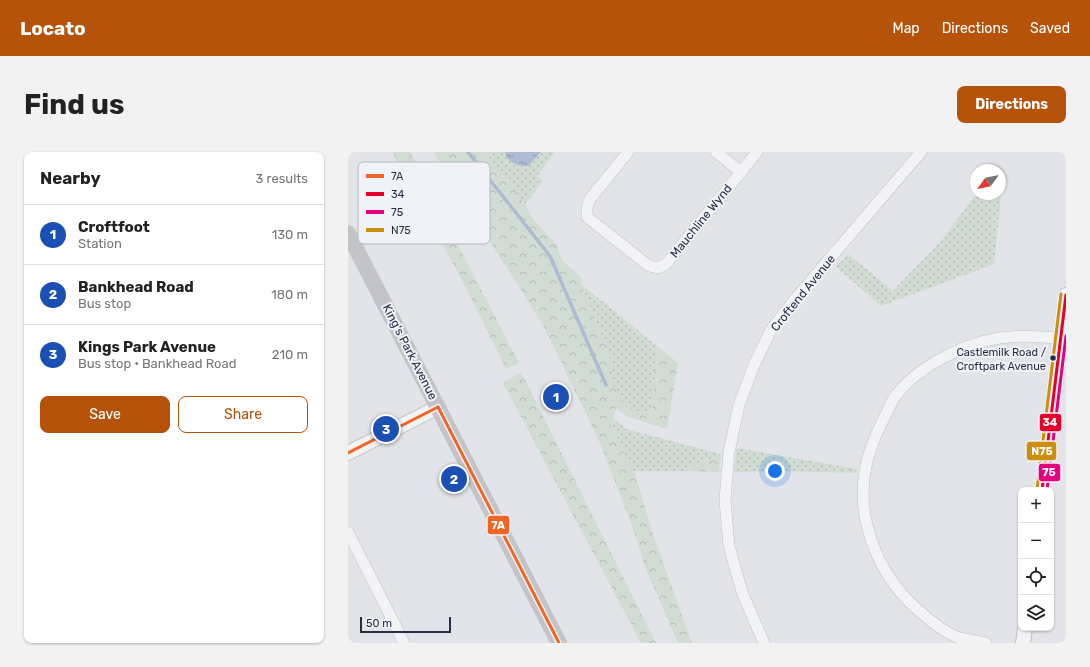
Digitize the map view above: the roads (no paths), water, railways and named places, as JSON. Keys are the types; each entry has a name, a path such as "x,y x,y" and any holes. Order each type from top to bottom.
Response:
{"main road":[{"name":"King's Park Avenue","path":"348,233 559,643"}],"street":[{"name":"Mauchline Wynd","path":"628,152 590,199 586,207 587,217 649,266 658,268 666,264 741,172"},
{"path":"716,152 741,172 757,152"},
{"name":"Croftend Avenue","path":"764,643 742,592 730,546 725,500 729,452 739,405 754,364 771,330 796,298 921,152"},
{"path":"1042,487 1063,339 1066,295"},
{"path":"986,643 956,636 934,623 914,608 891,582 877,557 868,525 864,501 865,471 878,431 894,398 909,382 930,366 956,352 981,342 1009,337 1042,336 1063,339"},
{"path":"348,454 438,408"},
{"path":"348,532 404,643"},
{"path":"1023,643 1025,631"}],"water":[{"path":"505,152 541,152 528,166 514,163 508,159"}],"waterway":[{"path":"468,152 476,162"},
{"path":"490,180 550,256 606,385"}],"place":[{"name":"Castlemilk Road / Croftpark Avenue","path":"1053,358"},
{"name":"Croftfoot","path":"556,397"},
{"name":"Kings Park Avenue","path":"386,429"},
{"name":"Bankhead Road","path":"454,479"}]}
